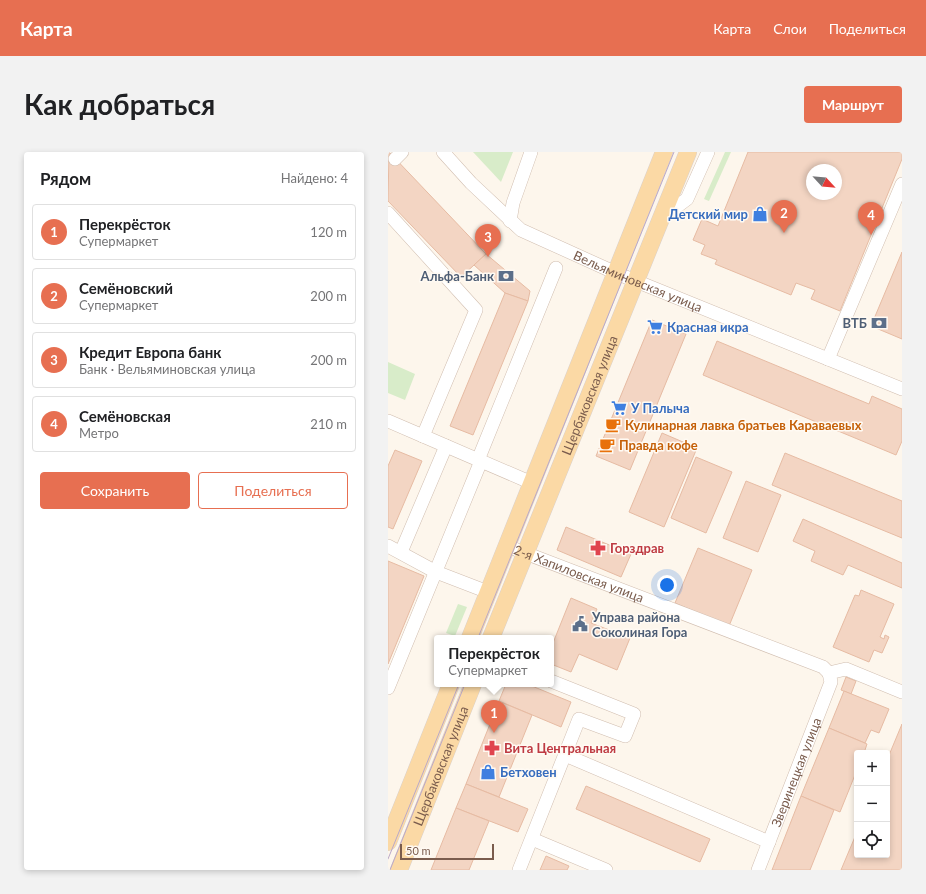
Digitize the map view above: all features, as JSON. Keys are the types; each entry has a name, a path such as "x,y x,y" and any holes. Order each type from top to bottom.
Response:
{"main road":[{"name":"Щербаковская улица","path":"471,635 664,152"},
{"name":"Щербаковская улица","path":"492,635 688,152"},
{"name":"Щербаковская улица","path":"388,842 450,687"},
{"name":"Щербаковская улица","path":"398,870 471,687"}],"street":[{"name":"Вельяминовская улица","path":"443,152 471,183 521,230 616,273 902,389"},
{"path":"510,220 513,203 531,152"},
{"path":"663,216 687,199 708,152"},
{"path":"828,359 902,184"},
{"path":"388,213 476,310 423,436"},
{"path":"388,688 436,572 556,268"},
{"path":"388,421 532,483"},
{"path":"401,552 446,446"},
{"path":"388,546 436,572 488,592"},
{"name":"2-я Хапиловская улица","path":"507,546 822,667 829,673"},
{"path":"829,673 846,669 902,692"},
{"name":"Зверинецкая улица","path":"758,870 830,682 829,673"},
{"path":"519,870 579,720 625,736 634,714 554,682"},
{"path":"565,755 769,842"},
{"path":"532,839 606,870"}],"green space":[{"path":"473,152 513,152 501,182"},
{"path":"725,152 731,152 709,201 704,199"},
{"path":"388,362 415,374 405,400 388,393"},
{"path":"458,604 467,607 455,635 446,633"}],"building":[{"path":"389,152 486,254 461,277 388,201"},
{"path":"748,152 902,152 902,159 840,311 811,299 815,290 796,283 791,295 715,264 717,260 701,254 705,245 693,240 702,219 718,226"},
{"path":"902,252 902,339 871,326"},
{"path":"486,254 530,291 528,301 505,293 474,265"},
{"path":"505,293 528,301 473,435 450,426"},
{"path":"652,320 686,334 630,470 596,456"},
{"path":"717,341 869,404 872,396 902,409 902,441 896,455 703,375"},
{"path":"662,433 697,448 664,527 629,512"},
{"path":"395,450 422,461 393,529 388,527 388,466"},
{"path":"785,453 902,501 902,538 772,485"},
{"path":"696,457 732,472 706,533 671,518"},
{"path":"746,481 781,495 758,552 723,538"},
{"path":"803,519 902,563 902,588 848,565 843,575 811,561 815,551 793,541"},
{"path":"566,527 631,554 621,577 557,550"},
{"path":"698,548 752,570 729,626 675,603"},
{"path":"388,561 424,576 388,664"},
{"path":"861,590 894,604 880,637 884,639 885,635 889,637 882,653 874,650 869,662 833,647 855,595 859,596"},
{"path":"571,598 597,609 591,623 630,638 617,670 579,654 571,672 554,665 554,640"},
{"path":"846,677 856,681 851,694 841,690"},
{"path":"505,687 534,687 571,702 561,727 499,701"},
{"path":"844,691 889,709 879,733 871,730 865,743 829,728"},
{"path":"503,703 532,715 499,797 466,784 494,714 498,716"},
{"path":"902,724 902,870 841,870 854,839 854,858 890,858 890,753"},
{"path":"829,728 867,744 865,750 854,750 854,777 840,812 801,796"},
{"path":"466,784 528,809 518,832 456,808"},
{"path":"586,786 710,839 700,862 576,809"},
{"path":"801,796 834,810 810,870 772,870"},
{"path":"456,808 489,821 469,870 431,870"},
{"path":"546,856 569,866 567,870 540,870"}],"tram line":[{"path":"479,635 674,152"},
{"path":"388,859 458,687"},
{"path":"390,870 464,687"}],"place":[{"name":"Детский мир","path":"760,214"},
{"name":"Семёновский","path":"784,233"},
{"name":"Семёновская","path":"871,235"},
{"name":"Кредит Европа банк","path":"488,257"},
{"name":"Альфа-Банк","path":"506,276"},
{"name":"ВТБ","path":"879,323"},
{"name":"Красная икра","path":"655,327"},
{"name":"У Палыча","path":"619,408"},
{"name":"Кулинарная лавка братьев Караваевых","path":"613,425"},
{"name":"Правда кофе","path":"607,445"},
{"name":"Горздрав","path":"598,548"},
{"name":"Управа района Соколиная Гора","path":"580,624"},
{"name":"Перекрёсток","path":"494,733"},
{"name":"Вита Центральная","path":"492,748"},
{"name":"Бетховен","path":"488,772"}]}
